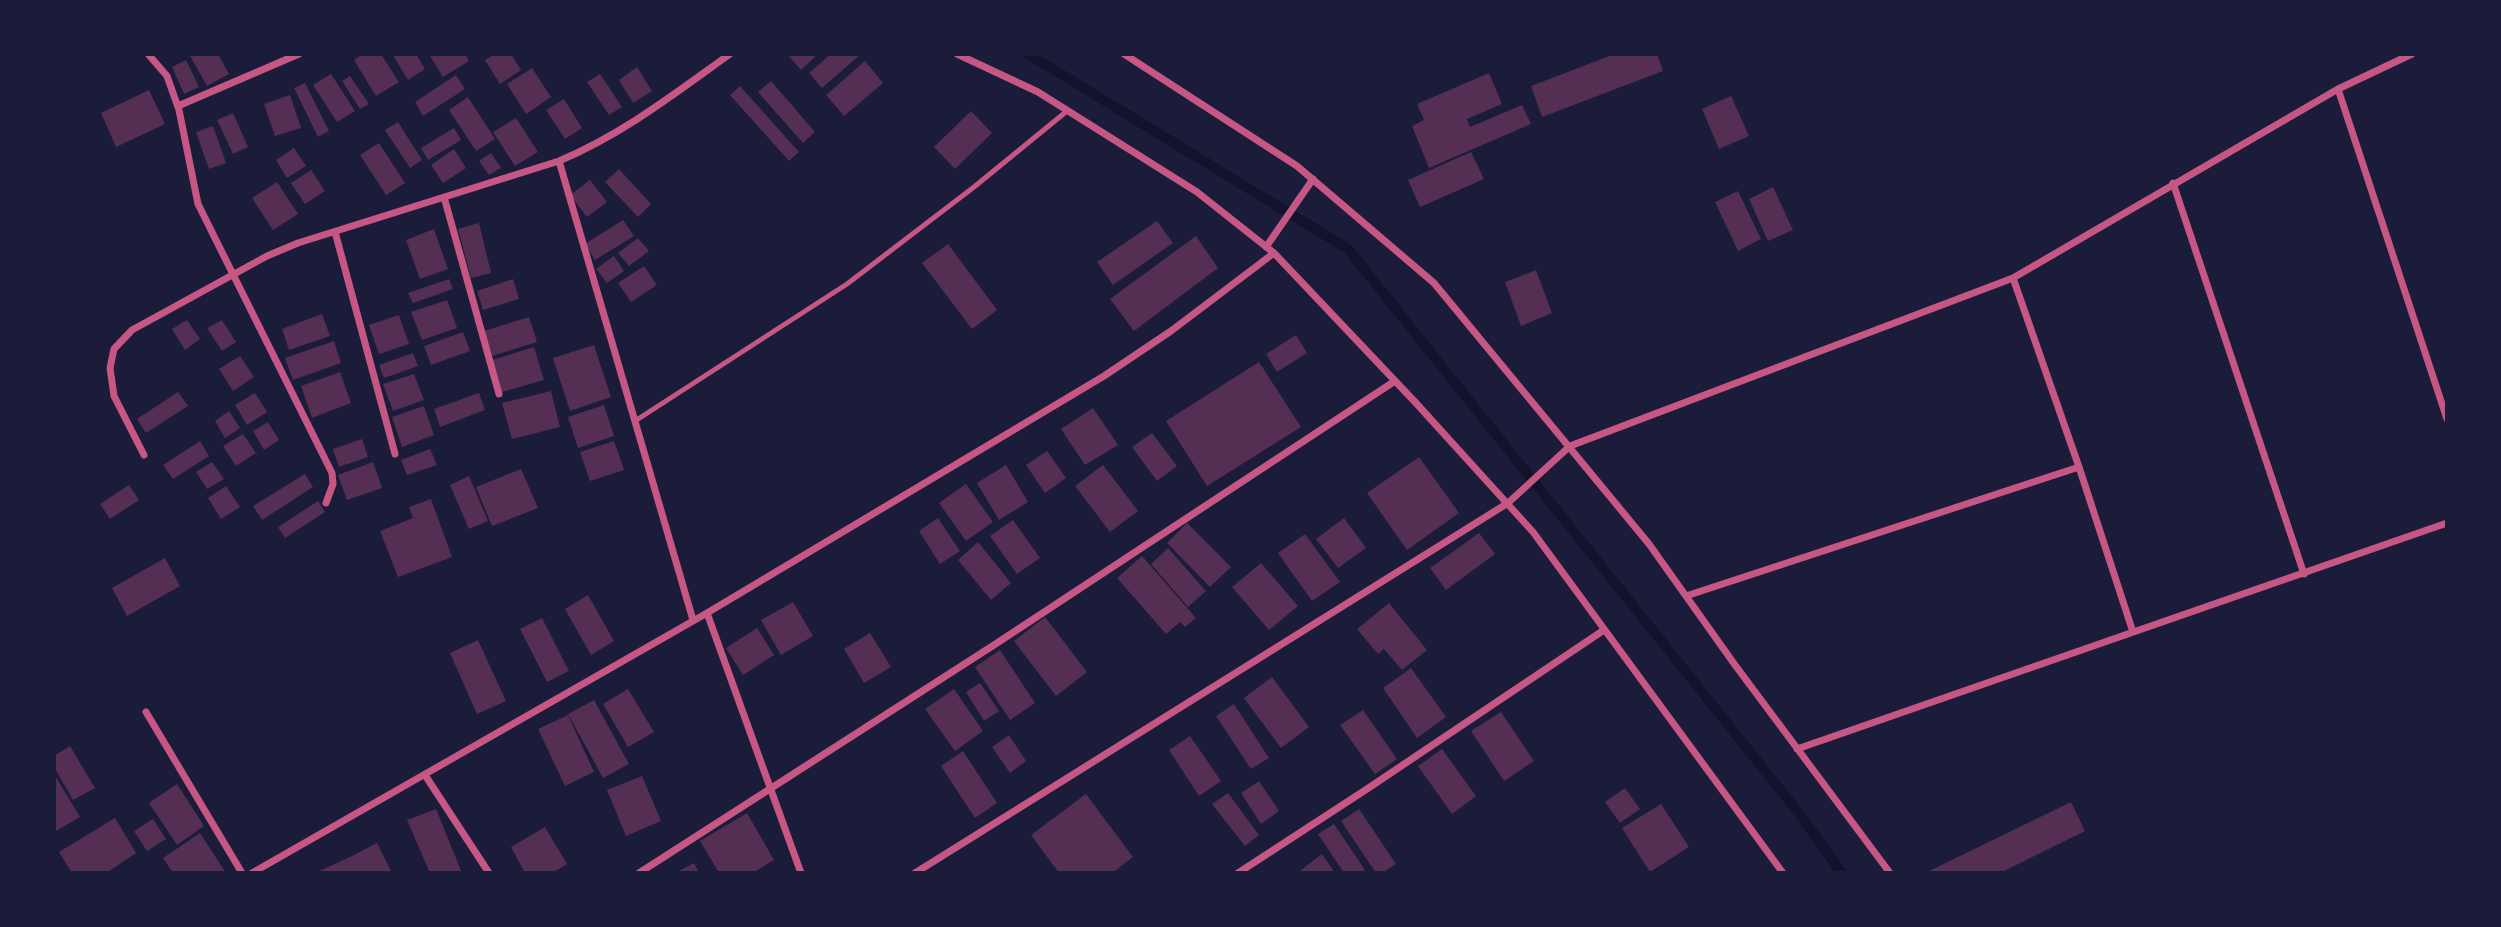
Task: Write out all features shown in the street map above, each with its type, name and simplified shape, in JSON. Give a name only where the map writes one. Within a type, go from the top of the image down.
[{"type":"street","points":[[148,54],[167,76],[178,106],[198,204],[332,473],[333,484],[326,503]]},
{"type":"street","points":[[178,106],[299,54]]},
{"type":"street","points":[[144,455],[114,396],[110,368],[114,349],[132,330],[267,256],[559,161],[597,145],[730,54]]},
{"type":"street","points":[[957,54],[1038,92],[1197,192],[1274,253],[1533,532],[1783,873]]},
{"type":"street","points":[[1124,54],[1297,166],[1434,282],[1649,544],[1890,873]]},
{"type":"street","points":[[915,873],[1508,503],[1570,446],[2013,278],[2338,89],[2412,54]]},
{"type":"street","points":[[2338,89],[2447,419]]},
{"type":"street","points":[[559,161],[693,620]]},
{"type":"street","points":[[1266,247],[1313,179]]},
{"type":"street","points":[[2173,183],[2304,574]]},
{"type":"street","points":[[444,197],[499,394]]},
{"type":"street","points":[[335,232],[395,454]]},
{"type":"street","points":[[252,873],[707,612],[1104,376],[1171,331],[1274,253]]},
{"type":"street","points":[[2013,278],[2133,632]]},
{"type":"street","points":[[639,873],[995,645],[1395,381]]},
{"type":"street","points":[[1686,596],[2079,467]]},
{"type":"street","points":[[1797,749],[2447,523]]},
{"type":"street","points":[[707,612],[801,873]]},
{"type":"street","points":[[1238,873],[1604,630]]},
{"type":"street","points":[[146,712],[242,873]]},
{"type":"street","points":[[425,775],[489,873]]},
{"type":"lane","points":[[635,421],[847,284],[1068,111]]},
{"type":"building","points":[[189,54],[218,54],[229,74],[207,86]]},
{"type":"building","points":[[363,54],[381,54],[399,82],[376,96],[354,60]]},
{"type":"building","points":[[416,54],[425,69],[408,80],[393,55]]},
{"type":"building","points":[[429,54],[465,54],[469,61],[443,77]]},
{"type":"building","points":[[495,54],[511,54],[521,70],[500,84],[485,60]]},
{"type":"building","points":[[787,54],[818,54],[801,70]]},
{"type":"building","points":[[831,54],[861,54],[822,88],[809,73]]},
{"type":"building","points":[[1615,54],[1657,54],[1663,71],[1542,117],[1531,86]]},
{"type":"building","points":[[186,60],[199,87],[184,94],[172,67]]},
{"type":"building","points":[[865,61],[883,83],[844,116],[826,95]]},
{"type":"building","points":[[637,67],[652,91],[633,103],[619,80]]},
{"type":"building","points":[[532,68],[551,97],[526,114],[507,84]]},
{"type":"building","points":[[1489,73],[1502,104],[1467,119],[1470,127],[1522,105],[1531,124],[1429,168],[1412,126],[1424,120],[1417,104]]},
{"type":"building","points":[[331,74],[355,111],[337,122],[313,85]]},
{"type":"building","points":[[600,74],[622,107],[609,115],[587,82]]},
{"type":"building","points":[[456,75],[465,89],[423,116],[415,102]]},
{"type":"building","points":[[350,76],[369,104],[360,109],[342,81]]},
{"type":"building","points":[[771,81],[815,132],[803,143],[758,92]]},
{"type":"building","points":[[305,83],[329,131],[318,137],[294,88]]},
{"type":"building","points":[[740,86],[799,152],[789,161],[730,95]]},
{"type":"building","points":[[149,90],[165,124],[116,147],[101,113]]},
{"type":"building","points":[[290,95],[301,128],[275,136],[264,104]]},
{"type":"building","points":[[1731,96],[1749,136],[1719,149],[1702,109]]},
{"type":"building","points":[[468,97],[495,139],[476,151],[449,110]]},
{"type":"building","points":[[564,99],[582,128],[565,139],[546,110]]},
{"type":"building","points":[[971,111],[992,133],[955,169],[934,147]]},
{"type":"building","points":[[233,113],[248,147],[233,154],[217,120]]},
{"type":"building","points":[[516,118],[538,152],[515,166],[493,132]]},
{"type":"building","points":[[398,122],[422,160],[410,168],[385,130]]},
{"type":"building","points":[[213,126],[226,163],[209,169],[196,132]]},
{"type":"building","points":[[454,128],[461,140],[428,160],[421,148]]},
{"type":"building","points":[[379,143],[405,183],[386,195],[360,155]]},
{"type":"building","points":[[294,148],[306,166],[287,178],[276,160]]},
{"type":"building","points":[[454,149],[466,168],[443,183],[431,165]]},
{"type":"building","points":[[1471,152],[1484,179],[1420,207],[1408,180]]},
{"type":"building","points":[[491,153],[501,168],[489,175],[479,161]]},
{"type":"building","points":[[619,169],[651,204],[638,217],[605,182]]},
{"type":"building","points":[[311,170],[325,191],[305,204],[291,183]]},
{"type":"building","points":[[590,180],[607,202],[587,217],[570,195]]},
{"type":"building","points":[[277,182],[298,214],[273,230],[252,198]]},
{"type":"building","points":[[1773,187],[1793,230],[1768,241],[1749,199]]},
{"type":"building","points":[[1738,191],[1761,239],[1738,251],[1715,202]]},
{"type":"building","points":[[623,220],[634,236],[595,260],[585,244]]},
{"type":"building","points":[[1157,221],[1173,243],[1113,285],[1097,262]]},
{"type":"building","points":[[479,223],[491,273],[471,278],[458,229]]},
{"type":"building","points":[[434,229],[448,269],[420,279],[406,240]]},
{"type":"building","points":[[1196,236],[1218,268],[1134,331],[1110,299]]},
{"type":"building","points":[[638,238],[649,251],[629,266],[618,253]]},
{"type":"building","points":[[948,244],[997,310],[972,329],[922,263]]},
{"type":"building","points":[[614,256],[624,271],[607,283],[596,269]]},
{"type":"building","points":[[644,266],[657,285],[631,302],[618,283]]},
{"type":"building","points":[[1536,270],[1552,313],[1521,326],[1505,282]]},
{"type":"building","points":[[449,279],[453,289],[413,303],[408,293]]},
{"type":"building","points":[[513,279],[519,299],[483,310],[477,291]]},
{"type":"building","points":[[447,300],[457,328],[422,340],[411,312]]},
{"type":"building","points":[[322,314],[330,336],[289,350],[282,329]]},
{"type":"building","points":[[399,315],[409,344],[379,354],[369,325]]},
{"type":"building","points":[[529,317],[537,342],[492,356],[484,331]]},
{"type":"building","points":[[187,320],[200,339],[185,350],[172,329]]},
{"type":"building","points":[[222,320],[236,342],[222,351],[207,328]]},
{"type":"building","points":[[463,332],[470,351],[431,365],[424,346]]},
{"type":"building","points":[[1296,335],[1307,353],[1277,372],[1266,354]]},
{"type":"building","points":[[334,341],[341,363],[293,380],[285,358]]},
{"type":"building","points":[[594,345],[611,397],[570,411],[553,358]]},
{"type":"building","points":[[534,347],[544,380],[502,392],[492,360]]},
{"type":"building","points":[[413,353],[418,366],[384,378],[379,365]]},
{"type":"building","points":[[240,356],[254,377],[233,391],[219,369]]},
{"type":"building","points":[[1259,362],[1301,427],[1207,486],[1166,421]]},
{"type":"building","points":[[340,372],[351,403],[312,418],[301,386]]},
{"type":"building","points":[[414,374],[424,400],[393,411],[383,384]]},
{"type":"building","points":[[551,391],[560,427],[512,439],[502,403]]},
{"type":"building","points":[[178,392],[188,406],[146,433],[137,419]]},
{"type":"building","points":[[255,393],[267,412],[247,425],[235,405]]},
{"type":"building","points":[[479,393],[485,410],[440,427],[434,409]]},
{"type":"building","points":[[604,405],[614,436],[578,448],[568,417]]},
{"type":"building","points":[[424,406],[434,435],[402,447],[392,417]]},
{"type":"building","points":[[1093,408],[1118,445],[1085,465],[1061,429]]},
{"type":"building","points":[[229,411],[240,428],[225,438],[215,421]]},
{"type":"building","points":[[268,422],[279,440],[264,450],[253,431]]},
{"type":"building","points":[[1152,433],[1177,466],[1157,481],[1132,447]]},
{"type":"building","points":[[243,434],[256,453],[236,466],[223,446]]},
{"type":"building","points":[[362,439],[368,457],[339,467],[333,449]]},
{"type":"building","points":[[200,441],[209,456],[173,479],[163,465]]},
{"type":"building","points":[[614,441],[624,470],[590,481],[580,452]]},
{"type":"building","points":[[430,449],[437,465],[407,475],[401,460]]},
{"type":"building","points":[[1047,451],[1066,478],[1045,493],[1026,465]]},
{"type":"building","points":[[1419,457],[1459,513],[1407,550],[1367,493]]},
{"type":"building","points":[[212,462],[224,479],[207,489],[196,472]]},
{"type":"building","points":[[373,462],[382,488],[347,500],[338,475]]},
{"type":"building","points":[[1006,465],[1028,502],[999,520],[977,483]]},
{"type":"building","points":[[1103,465],[1138,511],[1110,532],[1075,486]]},
{"type":"building","points":[[521,469],[538,508],[492,526],[476,487]]},
{"type":"building","points":[[305,474],[313,487],[262,520],[253,506]]},
{"type":"building","points":[[469,476],[488,521],[469,529],[450,485]]},
{"type":"building","points":[[966,484],[993,522],[966,541],[939,503]]},
{"type":"building","points":[[129,485],[139,500],[110,519],[100,504]]},
{"type":"building","points":[[226,486],[240,507],[221,519],[208,498]]},
{"type":"building","points":[[431,499],[452,557],[398,577],[380,531],[413,518],[409,507]]},
{"type":"building","points":[[318,501],[325,512],[285,538],[278,527]]},
{"type":"building","points":[[938,518],[960,551],[940,564],[919,531]]},
{"type":"building","points":[[1344,518],[1366,548],[1338,568],[1316,539]]},
{"type":"building","points":[[1013,520],[1040,558],[1017,574],[990,536]]},
{"type":"building","points":[[1187,523],[1231,567],[1210,587],[1167,543]]},
{"type":"building","points":[[1479,533],[1495,554],[1446,590],[1430,568]]},
{"type":"building","points":[[1305,534],[1340,582],[1312,601],[1278,553]]},
{"type":"building","points":[[978,542],[1011,583],[991,600],[958,560]]},
{"type":"building","points":[[1168,548],[1206,591],[1188,607],[1151,564]]},
{"type":"building","points":[[1142,556],[1196,618],[1185,627],[1180,622],[1166,634],[1117,578]]},
{"type":"building","points":[[165,558],[180,586],[127,616],[112,588]]},
{"type":"building","points":[[1261,563],[1298,606],[1269,630],[1232,587]]},
{"type":"building","points":[[588,595],[614,641],[591,655],[565,609]]},
{"type":"building","points":[[793,602],[813,636],[781,655],[761,620]]},
{"type":"building","points":[[1389,603],[1427,650],[1402,670],[1384,649],[1378,654],[1357,629]]},
{"type":"building","points":[[1045,617],[1087,672],[1056,696],[1014,641]]},
{"type":"building","points":[[542,618],[569,671],[547,682],[520,629]]},
{"type":"building","points":[[757,628],[774,655],[743,675],[726,648]]},
{"type":"building","points":[[870,633],[891,667],[864,683],[844,649]]},
{"type":"building","points":[[478,640],[506,701],[477,714],[450,653]]},
{"type":"building","points":[[1000,650],[1035,703],[1010,720],[975,667]]},
{"type":"building","points":[[1411,668],[1446,717],[1417,738],[1383,688]]},
{"type":"building","points":[[1272,677],[1309,727],[1281,748],[1244,698]]},
{"type":"building","points":[[980,683],[999,711],[984,721],[966,692]]},
{"type":"building","points":[[628,689],[654,732],[628,747],[603,704]]},
{"type":"building","points":[[954,689],[983,731],[955,751],[925,709]]},
{"type":"building","points":[[594,700],[629,764],[603,778],[568,714]]},
{"type":"building","points":[[1234,704],[1269,758],[1251,769],[1216,716]]},
{"type":"building","points":[[1363,710],[1397,759],[1375,774],[1340,725]]},
{"type":"building","points":[[1501,712],[1534,761],[1504,781],[1471,731]]},
{"type":"building","points":[[568,715],[594,772],[565,786],[538,729]]},
{"type":"building","points":[[1009,735],[1026,761],[1010,773],[992,747]]},
{"type":"building","points":[[1190,736],[1221,781],[1199,796],[1169,750]]},
{"type":"building","points":[[70,746],[95,788],[73,800],[54,767],[54,756]]},
{"type":"building","points":[[1442,749],[1476,796],[1452,814],[1418,766]]},
{"type":"building","points":[[963,751],[997,803],[975,818],[941,766]]},
{"type":"building","points":[[54,774],[80,817],[54,832]]},
{"type":"building","points":[[642,776],[661,821],[626,836],[607,790]]},
{"type":"building","points":[[1259,781],[1279,811],[1261,824],[1241,793]]},
{"type":"building","points":[[177,784],[204,826],[177,845],[149,803]]},
{"type":"building","points":[[1625,788],[1640,809],[1620,823],[1605,802]]},
{"type":"building","points":[[1228,793],[1259,835],[1245,846],[1212,804]]},
{"type":"building","points":[[1086,794],[1133,857],[1112,873],[1059,873],[1031,835]]},
{"type":"building","points":[[2071,802],[2085,831],[2000,873],[1925,873]]},
{"type":"building","points":[[1661,804],[1689,847],[1650,872],[1622,828]]},
{"type":"building","points":[[436,809],[462,873],[430,873],[407,820]]},
{"type":"building","points":[[1359,809],[1396,864],[1382,873],[1376,873],[1341,821]]},
{"type":"building","points":[[747,813],[774,860],[753,873],[719,873],[700,841]]},
{"type":"building","points":[[115,818],[136,853],[106,873],[72,873],[59,852]]},
{"type":"building","points":[[153,819],[166,839],[147,851],[134,831]]},
{"type":"building","points":[[1334,824],[1365,870],[1360,873],[1344,873],[1318,834]]},
{"type":"building","points":[[545,827],[567,864],[552,873],[525,873],[511,847]]},
{"type":"building","points":[[200,833],[226,873],[173,873],[163,858]]},
{"type":"building","points":[[377,843],[392,873],[315,873],[350,857]]},
{"type":"building","points":[[1322,854],[1335,873],[1297,873]]},
{"type":"building","points":[[694,863],[699,873],[675,873]]},
{"type":"waterway","points":[[1028,54],[1348,249],[1798,812],[1842,873]]}]
